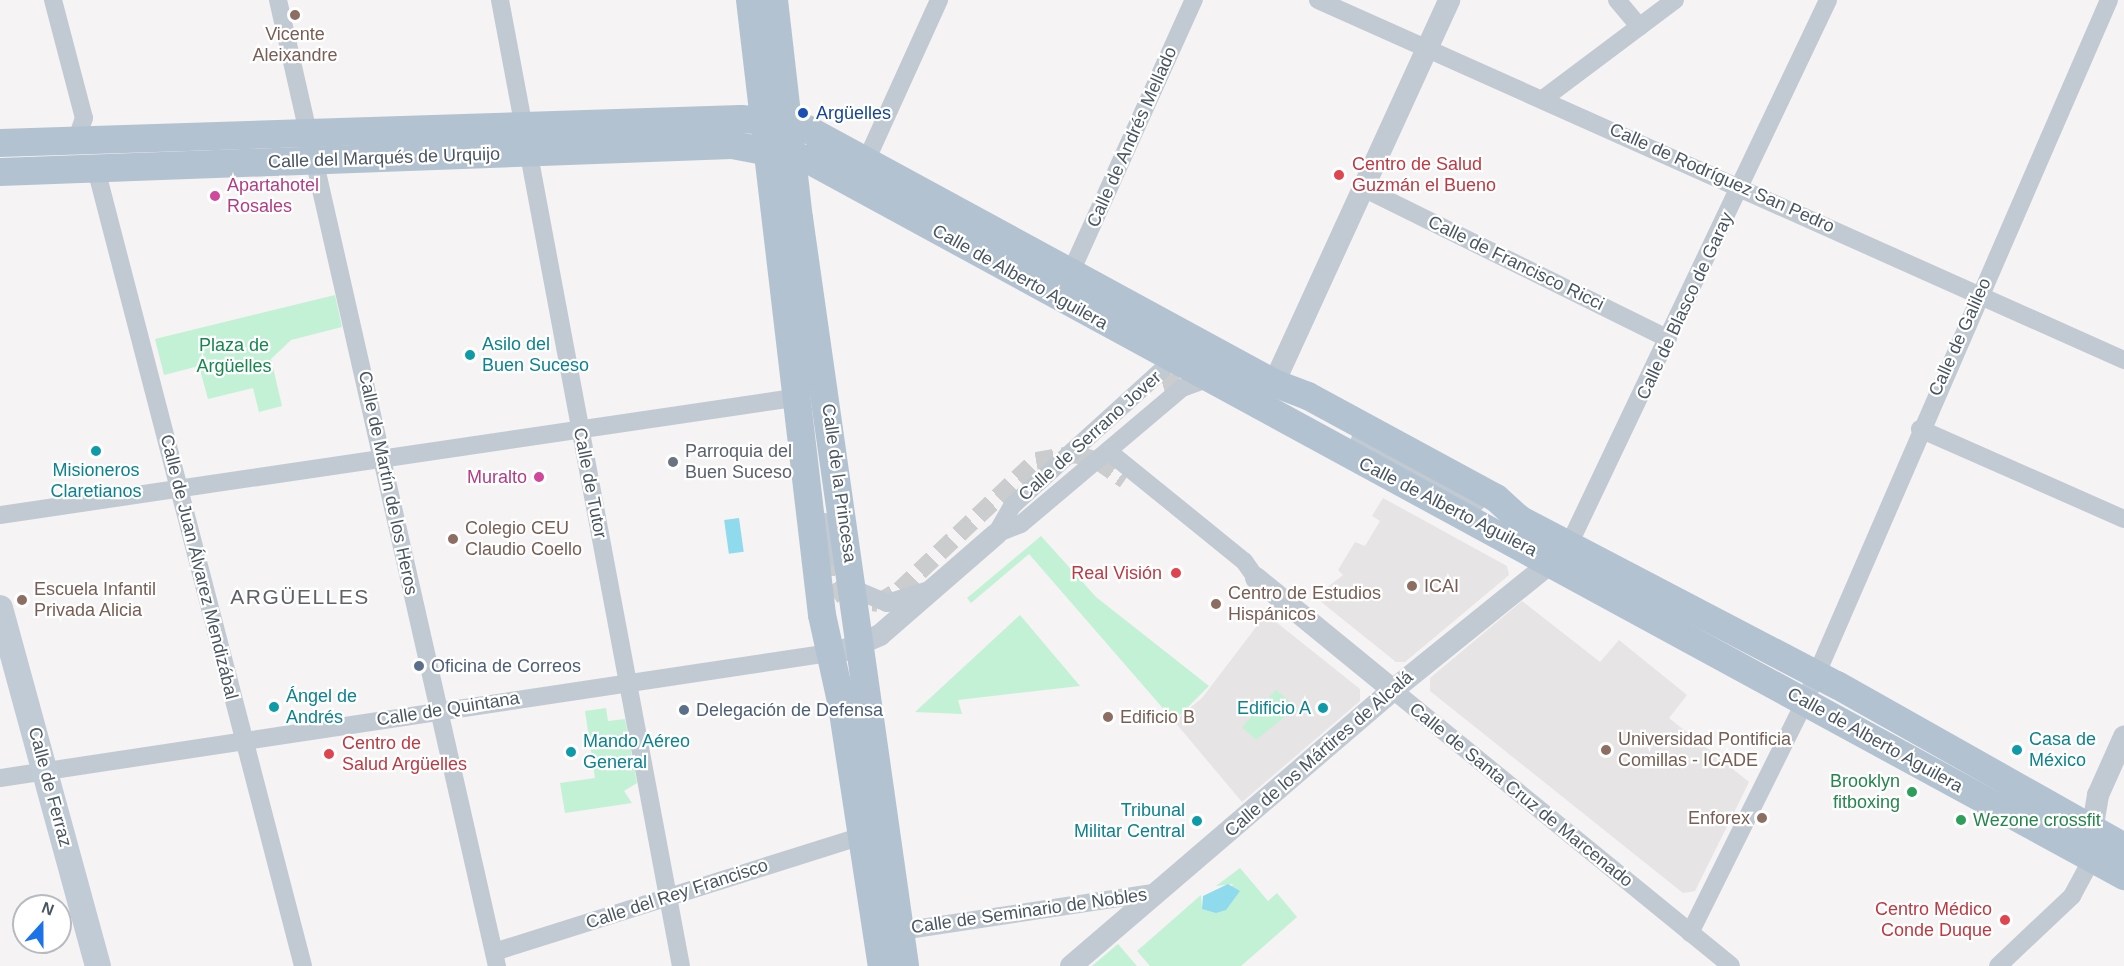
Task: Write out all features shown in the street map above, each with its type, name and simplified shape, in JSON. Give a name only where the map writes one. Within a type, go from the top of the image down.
[{"type":"main road","name":"Calle de la Princesa","points":[[750,0],[777,121]]},
{"type":"main road","name":"Calle de la Princesa","points":[[774,0],[777,121],[794,398],[829,653],[882,966]]},
{"type":"main road","name":"Calle del Marqués de Urquijo","points":[[0,143],[76,141],[312,147],[526,140],[777,121]]},
{"type":"main road","name":"Calle de Alberto Aguilera","points":[[777,121],[866,161],[1070,274],[1274,383],[1298,390],[1496,498],[1563,554],[1805,701],[2124,876]]},
{"type":"main road","name":"Calle del Marqués de Urquijo","points":[[526,140],[780,151]]},
{"type":"main road","name":"Calle del Marqués de Urquijo","points":[[0,172],[96,169],[312,147]]},
{"type":"main road","name":"Calle de la Princesa","points":[[780,151],[854,589],[905,966]]},
{"type":"main road","name":"Calle de Alberto Aguilera","points":[[780,151],[830,170],[1168,374],[1205,379],[1288,412],[1563,554],[1816,675],[2124,846]]},
{"type":"main road","name":"Calle de Ferraz","points":[[0,608],[98,966]]},
{"type":"street","points":[[53,0],[84,118],[76,141]]},
{"type":"street","name":"Calle de Martín de los Heros","points":[[278,0],[384,458],[436,711],[495,959]]},
{"type":"street","name":"Calle de Tutor","points":[[500,0],[681,966]]},
{"type":"street","points":[[866,161],[939,0]]},
{"type":"street","name":"Calle de Andrés Mellado","points":[[1070,274],[1194,0]]},
{"type":"street","name":"Calle de Rodríguez San Pedro","points":[[1318,0],[1980,293],[2124,360]]},
{"type":"street","points":[[1288,412],[1274,383],[1449,0]]},
{"type":"street","points":[[1617,0],[1640,27]]},
{"type":"street","points":[[1543,99],[1675,0]]},
{"type":"street","name":"Calle de Blasco de Garay","points":[[1563,554],[1741,187],[1828,0]]},
{"type":"street","name":"Calle de Galileo","points":[[1690,933],[1805,701],[1920,429],[2109,0]]},
{"type":"street","name":"Calle de Juan Álvarez Mendizábal","points":[[96,169],[303,966]]},
{"type":"street","name":"Calle de Francisco Ricci","points":[[1363,188],[1668,339]]},
{"type":"street","name":"Calle de la Princesa","points":[[792,341],[804,370],[830,558]]},
{"type":"street","name":"Calle de Serrano Jover","points":[[996,534],[1021,524],[1182,388],[1234,371]]},
{"type":"street","name":"Calle de Serrano Jover","points":[[996,534],[1012,506],[1168,374],[1234,371],[1274,383]]},
{"type":"street","name":"Calle de Serrano Jover","points":[[861,647],[996,534],[1168,374]]},
{"type":"street","points":[[0,516],[794,398]]},
{"type":"street","name":"Calle de Alberto Aguilera","points":[[1288,412],[1443,486],[1519,519]]},
{"type":"street","points":[[1920,429],[2124,519]]},
{"type":"street","name":"Calle de Santa Cruz de Marcenado","points":[[1108,451],[1244,561],[1256,578],[1731,966]]},
{"type":"street","name":"Calle de Santa Cruz de Marcenado","points":[[1125,480],[1238,571],[1256,578]]},
{"type":"street","name":"Calle de los Mártires de Alcalá","points":[[1071,966],[1393,690],[1563,554]]},
{"type":"street","name":"Calle de Serrano Jover","points":[[854,589],[887,603],[933,588]]},
{"type":"street","name":"Calle de Quintana","points":[[0,778],[861,647]]},
{"type":"street","points":[[1998,966],[2072,896],[2092,859],[2089,828],[2107,773],[2124,737]]},
{"type":"street","name":"Calle del Rey Francisco","points":[[495,959],[668,896],[861,836]]},
{"type":"street","name":"Calle de Seminario de Nobles","points":[[901,931],[1158,892]]},
{"type":"shaded area","name":"ICAI","points":[[1383,498],[1507,566],[1509,575],[1405,662],[1396,662],[1315,597],[1343,575],[1338,570],[1355,542],[1365,546],[1380,521],[1372,516]]},
{"type":"shaded area","name":"Universidad Pontificia Comillas - ICADE","points":[[1522,601],[1600,662],[1619,640],[1687,695],[1669,718],[1749,782],[1695,891],[1683,893],[1430,691],[1430,678]]},
{"type":"shaded area","name":"Edificio A","points":[[1266,614],[1360,689],[1360,701],[1242,802],[1174,721],[1202,698]]},
{"type":"green space","name":"Plaza de Argüelles","points":[[335,295],[342,327],[291,340],[271,359],[282,406],[259,412],[253,388],[208,399],[199,366],[164,375],[155,339]]},
{"type":"green space","points":[[1041,536],[1096,597],[1209,686],[1174,721],[1029,554],[971,603],[967,598]]},
{"type":"green space","points":[[1020,615],[1080,686],[958,700],[962,714],[915,712]]},
{"type":"green space","points":[[1276,690],[1297,707],[1256,740],[1242,727]]},
{"type":"green space","points":[[606,708],[608,721],[625,719],[637,783],[624,791],[632,803],[565,813],[560,783],[595,778],[585,711]]},
{"type":"green space","points":[[1240,868],[1268,901],[1277,893],[1297,917],[1241,966],[1150,966],[1137,951],[1201,895],[1202,908],[1234,884],[1216,886]]},
{"type":"green space","points":[[1118,944],[1137,966],[1092,966]]},
{"type":"water","points":[[739,518],[744,552],[729,554],[724,520]]},
{"type":"water","points":[[1228,884],[1240,891],[1226,910],[1216,913],[1202,909],[1203,896]]},
{"type":"tunnel","points":[[1163,386],[1202,374]]},
{"type":"tunnel","points":[[830,558],[834,583],[846,599],[878,603],[900,590],[1036,461],[1075,454],[1098,461],[1125,480]]},
{"type":"place","name":"Vicente Aleixandre","points":[[295,15]]},
{"type":"place","name":"Argüelles","points":[[803,113]]},
{"type":"place","name":"Centro de Salud Guzmán el Bueno","points":[[1339,175]]},
{"type":"place","name":"Apartahotel Rosales","points":[[215,196]]},
{"type":"place","name":"Asilo del Buen Suceso","points":[[470,355]]},
{"type":"place","name":"Misioneros Claretianos","points":[[96,451]]},
{"type":"place","name":"Parroquia del Buen Suceso","points":[[673,462]]},
{"type":"place","name":"Muralto","points":[[539,477]]},
{"type":"place","name":"Colegio CEU Claudio Coello","points":[[453,539]]},
{"type":"place","name":"Real Visión","points":[[1176,573]]},
{"type":"place","name":"ICAI","points":[[1412,586]]},
{"type":"place","name":"Escuela Infantil Privada Alicia","points":[[22,600]]},
{"type":"place","name":"Centro de Estudios Hispánicos","points":[[1216,604]]},
{"type":"place","name":"Oficina de Correos","points":[[419,666]]},
{"type":"place","name":"Ángel de Andrés","points":[[274,707]]},
{"type":"place","name":"Edificio A","points":[[1323,708]]},
{"type":"place","name":"Delegación de Defensa","points":[[684,710]]},
{"type":"place","name":"Edificio B","points":[[1108,717]]},
{"type":"place","name":"Universidad Pontificia Comillas - ICADE","points":[[1606,750]]},
{"type":"place","name":"Casa de México","points":[[2017,750]]},
{"type":"place","name":"Mando Aéreo General","points":[[571,752]]},
{"type":"place","name":"Centro de Salud Argüelles","points":[[329,754]]},
{"type":"place","name":"Brooklyn fitboxing","points":[[1912,792]]},
{"type":"place","name":"Enforex","points":[[1762,818]]},
{"type":"place","name":"Wezone crossfit","points":[[1961,820]]},
{"type":"place","name":"Tribunal Militar Central","points":[[1197,821]]},
{"type":"place","name":"Centro Médico Conde Duque","points":[[2005,920]]},
{"type":"district","name":"ARGÜELLES","points":[[300,597]]}]
